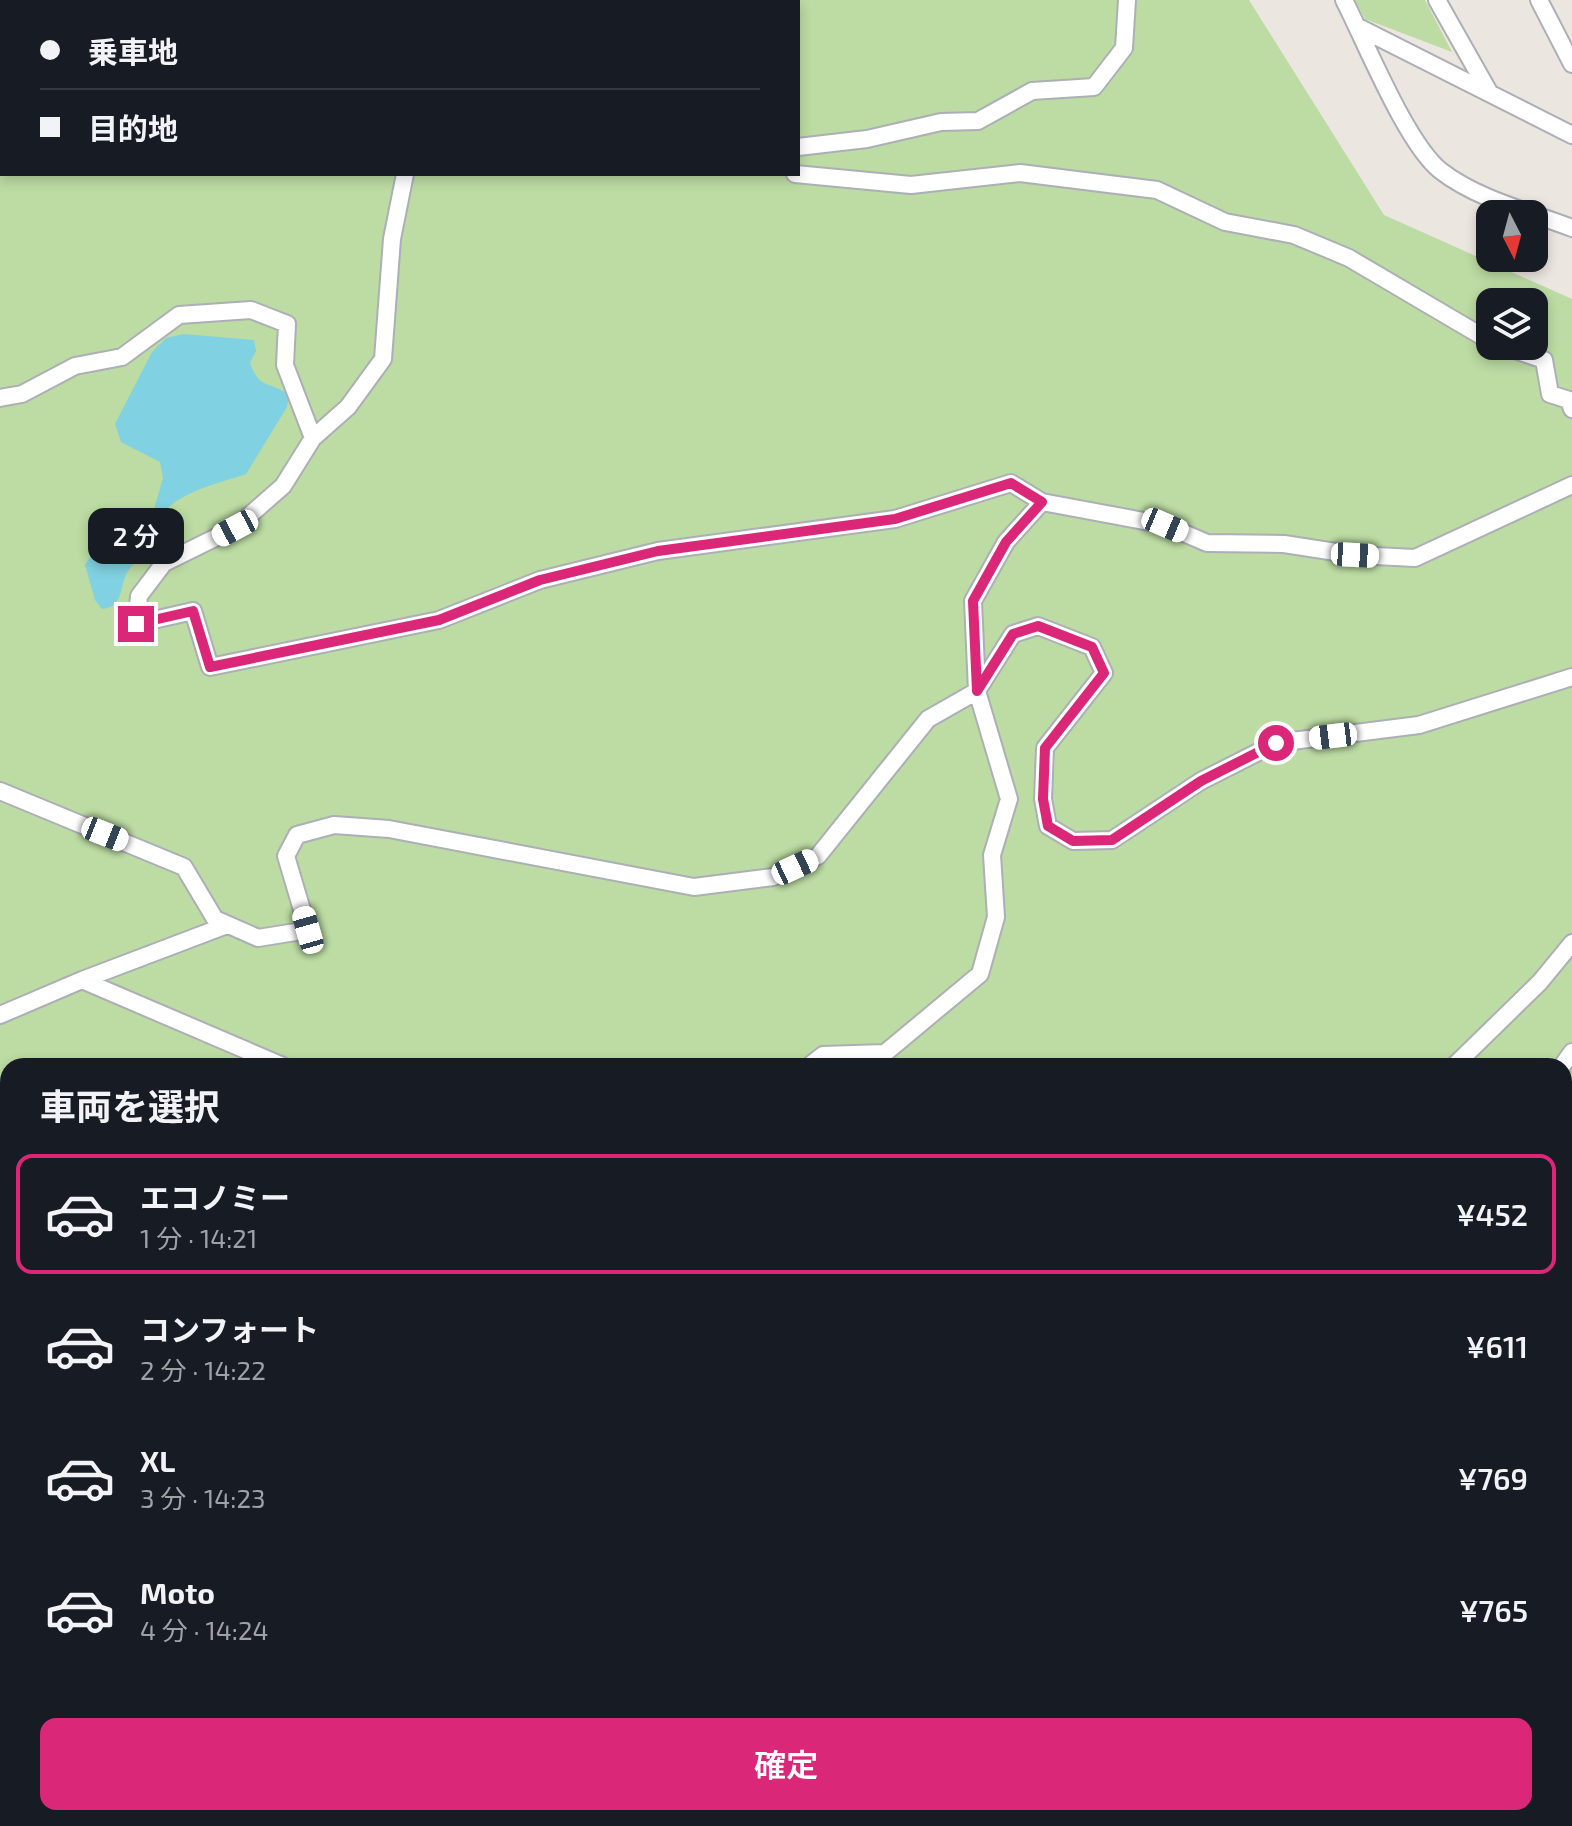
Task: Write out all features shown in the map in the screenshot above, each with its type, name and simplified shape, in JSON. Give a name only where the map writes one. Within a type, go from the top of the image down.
[{"type":"street","points":[[800,147],[867,139],[941,122],[978,121],[1032,91],[1094,87],[1124,48],[1127,0]]},
{"type":"street","points":[[1344,0],[1420,150],[1442,172],[1486,196],[1572,228]]},
{"type":"street","points":[[1437,0],[1490,94]]},
{"type":"street","points":[[1539,0],[1572,64]]},
{"type":"street","points":[[1358,27],[1572,135]]},
{"type":"street","points":[[800,174],[911,185],[1020,173],[1157,190],[1225,222],[1294,235],[1349,258],[1476,333]]},
{"type":"street","points":[[405,176],[392,239],[383,359],[348,407],[313,438],[283,486],[235,528],[164,563],[139,596],[136,624],[193,611],[210,667],[439,620],[540,580],[658,551],[895,519],[1011,483],[1042,502],[1165,525],[1207,543],[1284,544],[1355,555],[1415,558],[1572,485]]},
{"type":"street","points":[[0,398],[22,394],[75,366],[122,357],[179,315],[251,310],[287,324],[285,365],[313,438]]},
{"type":"street","points":[[1544,360],[1550,394],[1569,400],[1572,409]]},
{"type":"street","points":[[819,1058],[823,1055],[885,1053],[980,974],[996,917],[992,855],[1009,799],[977,691],[973,601],[1006,542],[1042,502]]},
{"type":"street","points":[[0,791],[184,867],[215,919],[258,938],[308,930],[286,856],[297,835],[334,825],[389,829],[694,887],[773,877],[818,856],[928,719],[977,691],[1013,634],[1038,626],[1092,647],[1104,673],[1045,748],[1043,799],[1048,826],[1073,841],[1112,840],[1201,781],[1276,743],[1419,725],[1572,677]]},
{"type":"street","points":[[0,1015],[227,925]]},
{"type":"street","points":[[1462,1058],[1540,982],[1572,943]]},
{"type":"street","points":[[82,980],[264,1058]]},
{"type":"green space","points":[[800,0],[1249,0],[1384,215],[1476,256],[1476,272],[1512,272],[1547,288],[1476,288],[1476,360],[1548,360],[1548,288],[1572,299],[1572,1058],[0,1058],[0,176],[800,176]]},
{"type":"green space","points":[[1355,0],[1425,0],[1452,52],[1365,19]]},
{"type":"water","points":[[184,334],[254,340],[256,351],[250,363],[254,372],[261,381],[289,395],[287,407],[246,474],[191,493],[167,509],[152,533],[159,552],[133,564],[115,604],[102,609],[95,600],[85,565],[92,554],[122,558],[128,555],[129,545],[121,533],[125,522],[152,516],[163,478],[160,462],[121,442],[115,424],[152,352],[166,338]]},
{"type":"route","points":[[136,624],[193,611],[210,667],[439,620],[540,580],[658,551],[895,519],[1011,483],[1042,502],[1006,542],[973,601],[977,691],[1013,634],[1038,626],[1092,647],[1104,673],[1045,748],[1043,799],[1048,826],[1073,841],[1112,840],[1201,781],[1276,743]]}]
